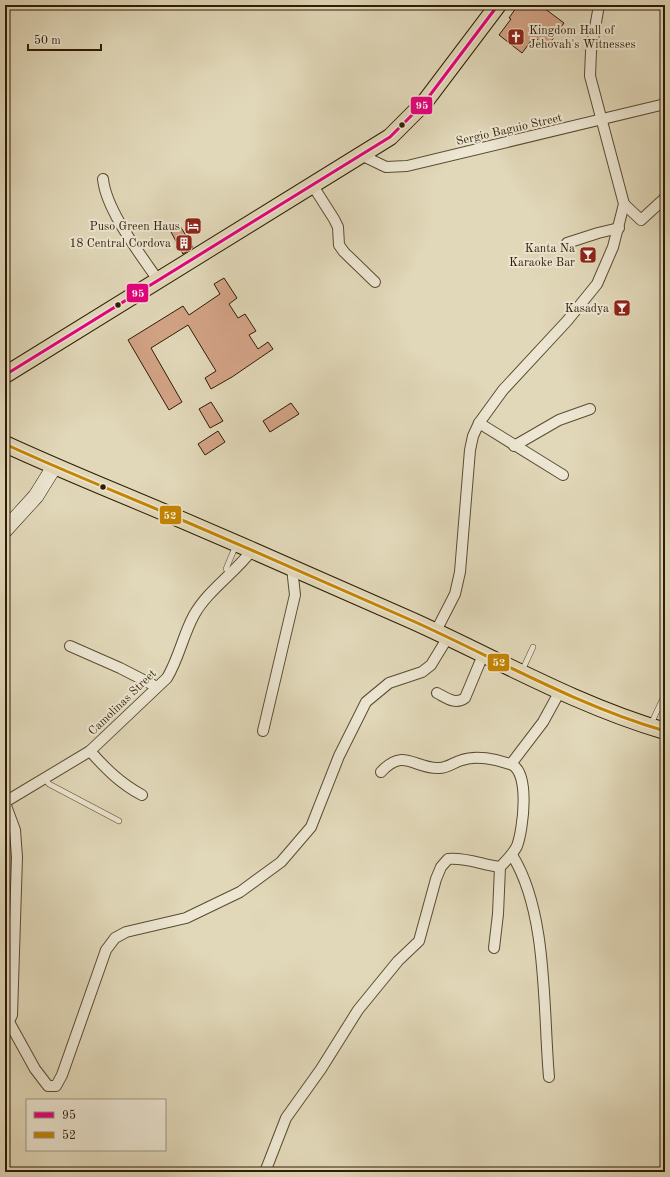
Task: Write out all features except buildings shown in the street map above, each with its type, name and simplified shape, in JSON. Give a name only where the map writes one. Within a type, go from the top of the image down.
[{"type":"main road","points":[[5,375],[390,137],[424,103],[498,5]]},
{"type":"main road","points":[[5,444],[54,467],[236,543],[442,634],[521,674],[614,715],[658,729]]},
{"type":"street","points":[[5,802],[15,830],[17,857],[12,1015],[7,1025],[35,1069],[48,1086],[56,1086],[62,1075],[106,950],[110,943],[115,938],[126,932],[186,918],[240,892],[281,862],[311,827],[339,756],[366,702],[389,683],[422,672],[431,664],[455,594],[460,572],[472,436],[479,423],[503,390],[567,321],[597,284],[613,247],[619,228],[624,204],[590,76],[591,51],[599,5]]},
{"type":"street","name":"Sergio Baguio Street","points":[[361,155],[386,167],[407,166],[665,104]]},
{"type":"street","points":[[104,179],[105,194],[116,215],[158,280]]},
{"type":"street","points":[[313,186],[338,227],[339,246],[375,282]]},
{"type":"street","points":[[624,204],[641,220],[665,198]]},
{"type":"street","points":[[566,243],[619,228]]},
{"type":"street","points":[[514,446],[559,420],[590,408]]},
{"type":"street","points":[[479,423],[562,475]]},
{"type":"street","points":[[5,530],[36,496],[54,467]]},
{"type":"street","name":"Camolinas Street","points":[[5,802],[90,751],[167,678],[174,666],[194,615],[204,601],[232,574],[252,550]]},
{"type":"street","points":[[263,731],[295,595],[292,568]]},
{"type":"street","points":[[70,646],[120,668],[157,687]]},
{"type":"street","points":[[437,693],[455,702],[460,702],[465,698],[483,654]]},
{"type":"street","points":[[511,764],[543,722],[560,691]]},
{"type":"street","points":[[90,751],[106,770],[124,786],[142,796]]},
{"type":"street","points":[[381,772],[391,762],[397,760],[405,760],[437,768],[446,768],[461,760],[475,758],[516,766],[521,777],[524,791],[523,828],[512,855],[500,867],[498,914],[494,948]]},
{"type":"street","points":[[512,855],[517,864],[532,905],[540,950],[549,1077]]},
{"type":"street","points":[[265,1172],[286,1118],[321,1069],[358,1010],[398,961],[419,941],[436,879],[448,859],[459,858],[500,867]]},
{"type":"lane","points":[[232,574],[226,569],[236,543]]},
{"type":"lane","points":[[521,674],[533,647]]},
{"type":"lane","points":[[658,729],[665,694]]},
{"type":"lane","points":[[44,778],[49,784],[119,821]]},
{"type":"transit line","name":"95","points":[[5,375],[390,137],[424,103],[498,5]]},
{"type":"transit line","name":"52","points":[[5,444],[413,621],[568,695],[665,731]]},
{"type":"place","name":"Kingdom Hall of Jehovah's Witnesses","points":[[516,37]]},
{"type":"place","name":"Puso Green Haus","points":[[193,226]]},
{"type":"place","name":"18 Central Cordova","points":[[184,243]]},
{"type":"place","name":"Kanta Na Karaoke Bar","points":[[588,255]]},
{"type":"place","name":"Kasadya","points":[[622,308]]}]
